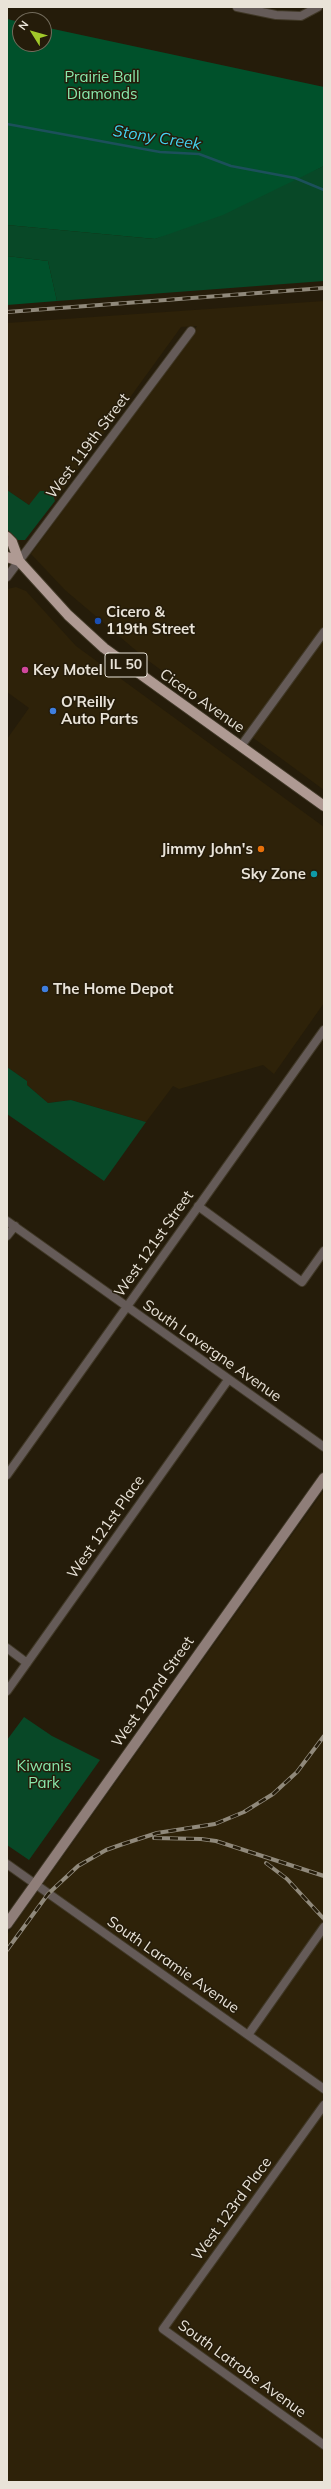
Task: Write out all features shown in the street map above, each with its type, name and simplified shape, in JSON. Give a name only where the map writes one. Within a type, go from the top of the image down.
[{"type":"main road","name":"Cicero Avenue","points":[[7,537],[12,542],[19,561],[68,615],[104,648],[324,806]]},
{"type":"main road","name":"Cicero Avenue","points":[[7,557],[19,561]]},
{"type":"street","points":[[237,7],[276,16],[301,16],[318,7]]},
{"type":"street","name":"West 119th Street","points":[[7,577],[191,331]]},
{"type":"street","points":[[241,746],[324,632]]},
{"type":"street","name":"West 121st Street","points":[[7,1475],[324,1030]]},
{"type":"street","points":[[198,1206],[302,1282],[324,1251]]},
{"type":"street","name":"South Lavergne Avenue","points":[[7,1220],[126,1308],[324,1448]]},
{"type":"street","points":[[7,1236],[14,1226]]},
{"type":"street","name":"West 121st Place","points":[[7,1691],[228,1380]]},
{"type":"street","name":"West 122nd Street","points":[[7,1924],[324,1478]]},
{"type":"street","points":[[7,1648],[27,1663]]},
{"type":"street","name":"South Laramie Avenue","points":[[7,1864],[324,2089]]},
{"type":"street","points":[[248,2035],[324,1927]]},
{"type":"street","name":"West 123rd Place","points":[[163,2329],[324,2105]]},
{"type":"street","name":"South Latrobe Avenue","points":[[163,2329],[324,2445]]},
{"type":"shaded area","points":[[324,301],[324,790],[146,659],[65,590],[31,554],[197,326],[181,327],[55,501],[52,495],[29,505],[7,490],[9,476],[7,475],[7,323]]},
{"type":"shaded area","points":[[16,587],[26,591],[76,646],[324,827],[324,1003],[274,1074],[263,1065],[179,1089],[173,1086],[146,1122],[71,1100],[48,1103],[27,1085],[27,1081],[7,1067],[7,739],[29,708],[7,692],[7,589]]},
{"type":"shaded area","points":[[324,1490],[324,2482],[7,2482],[7,1935]]},
{"type":"green space","name":"Prairie Ball Diamonds","points":[[7,19],[12,20],[12,52],[52,52],[52,29],[324,87],[324,166],[223,215],[155,239],[7,225]]},
{"type":"green space","points":[[324,166],[324,281],[57,301],[48,261],[7,256],[7,225],[155,239]]},
{"type":"green space","points":[[7,256],[48,261],[57,301],[7,305]]},
{"type":"green space","points":[[7,490],[29,505],[40,491],[46,491],[53,495],[55,501],[25,540],[18,540],[7,529]]},
{"type":"green space","points":[[7,1067],[27,1081],[27,1085],[48,1103],[71,1100],[146,1122],[104,1181],[7,1114]]},
{"type":"green space","name":"Kiwanis Park","points":[[24,1717],[52,1736],[100,1760],[29,1860],[7,1845],[7,1740]]},
{"type":"waterway","name":"Stony Creek","points":[[7,124],[160,152],[199,154],[231,166],[295,178],[324,190]]},
{"type":"railway","points":[[7,312],[324,288]]},
{"type":"railway","points":[[7,1950],[48,1894],[78,1866],[106,1850],[123,1844],[157,1833],[215,1824],[244,1812],[273,1794],[297,1772],[324,1736]]},
{"type":"railway","points":[[154,1838],[201,1839],[216,1841],[324,1876]]},
{"type":"railway","points":[[266,1863],[287,1879],[324,1919]]},
{"type":"place","name":"Cicero & 119th Street","points":[[98,621]]},
{"type":"place","name":"Key Motel","points":[[25,670]]},
{"type":"place","name":"O'Reilly Auto Parts","points":[[53,711]]},
{"type":"place","name":"Jimmy John's","points":[[261,849]]},
{"type":"place","name":"Sky Zone","points":[[314,874]]},
{"type":"place","name":"The Home Depot","points":[[45,989]]}]
